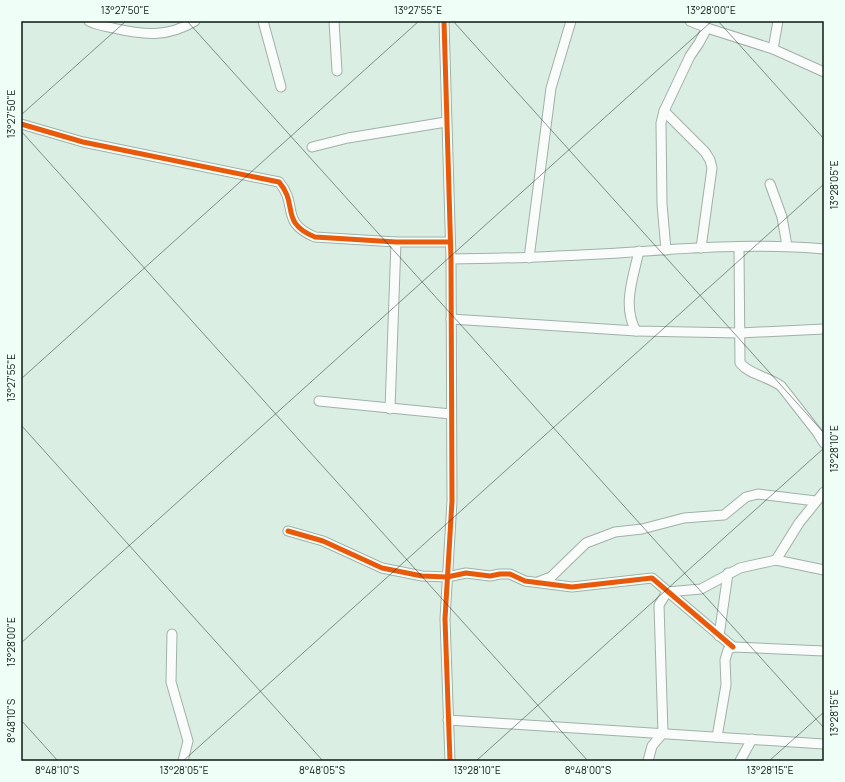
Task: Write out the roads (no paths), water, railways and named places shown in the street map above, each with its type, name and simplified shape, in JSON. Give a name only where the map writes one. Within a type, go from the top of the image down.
[{"type":"street","points":[[88,21],[138,34],[162,33],[180,29],[195,21]]},
{"type":"street","points":[[264,21],[281,87]]},
{"type":"street","points":[[334,21],[338,71]]},
{"type":"street","points":[[444,21],[451,259],[452,501],[445,619],[450,761]]},
{"type":"street","points":[[529,258],[551,88],[571,21]]},
{"type":"street","points":[[690,21],[773,49],[824,72]]},
{"type":"street","points":[[773,49],[778,21]]},
{"type":"street","points":[[666,250],[660,161],[661,123],[664,111],[690,56],[707,28]]},
{"type":"street","points":[[664,111],[705,152],[710,160],[712,168],[701,248]]},
{"type":"street","points":[[312,147],[348,138],[446,122]]},
{"type":"street","points":[[21,124],[83,142],[279,182],[286,190],[294,223],[303,232],[314,237],[396,242],[450,242]]},
{"type":"street","points":[[770,184],[782,217],[787,246]]},
{"type":"street","points":[[390,409],[396,242]]},
{"type":"street","points":[[451,259],[529,258],[701,248],[787,246],[824,249]]},
{"type":"street","points":[[739,248],[740,363],[746,370],[773,381],[780,386],[824,443]]},
{"type":"street","points":[[636,331],[631,323],[629,307],[630,291],[640,251]]},
{"type":"street","points":[[451,319],[636,331],[740,333],[824,329]]},
{"type":"street","points":[[319,401],[451,414]]},
{"type":"street","points":[[776,560],[799,523],[824,492]]},
{"type":"street","points":[[536,583],[551,577],[586,542],[615,532],[642,529],[684,518],[724,515],[746,497],[758,494],[816,501]]},
{"type":"street","points":[[288,531],[323,540],[382,568],[422,576],[447,577],[466,573],[483,576],[510,574],[525,581],[572,587],[652,578],[733,647]]},
{"type":"street","points":[[667,592],[701,589],[728,573],[740,568],[776,560],[824,570]]},
{"type":"street","points":[[719,636],[728,573]]},
{"type":"street","points":[[648,761],[652,746],[663,733],[659,605],[667,592]]},
{"type":"street","points":[[172,634],[170,678],[188,741],[184,761]]},
{"type":"street","points":[[717,737],[726,685],[725,660],[728,650],[733,647],[824,651]]},
{"type":"street","points":[[448,720],[824,744]]},
{"type":"street","points":[[740,761],[752,739]]}]
